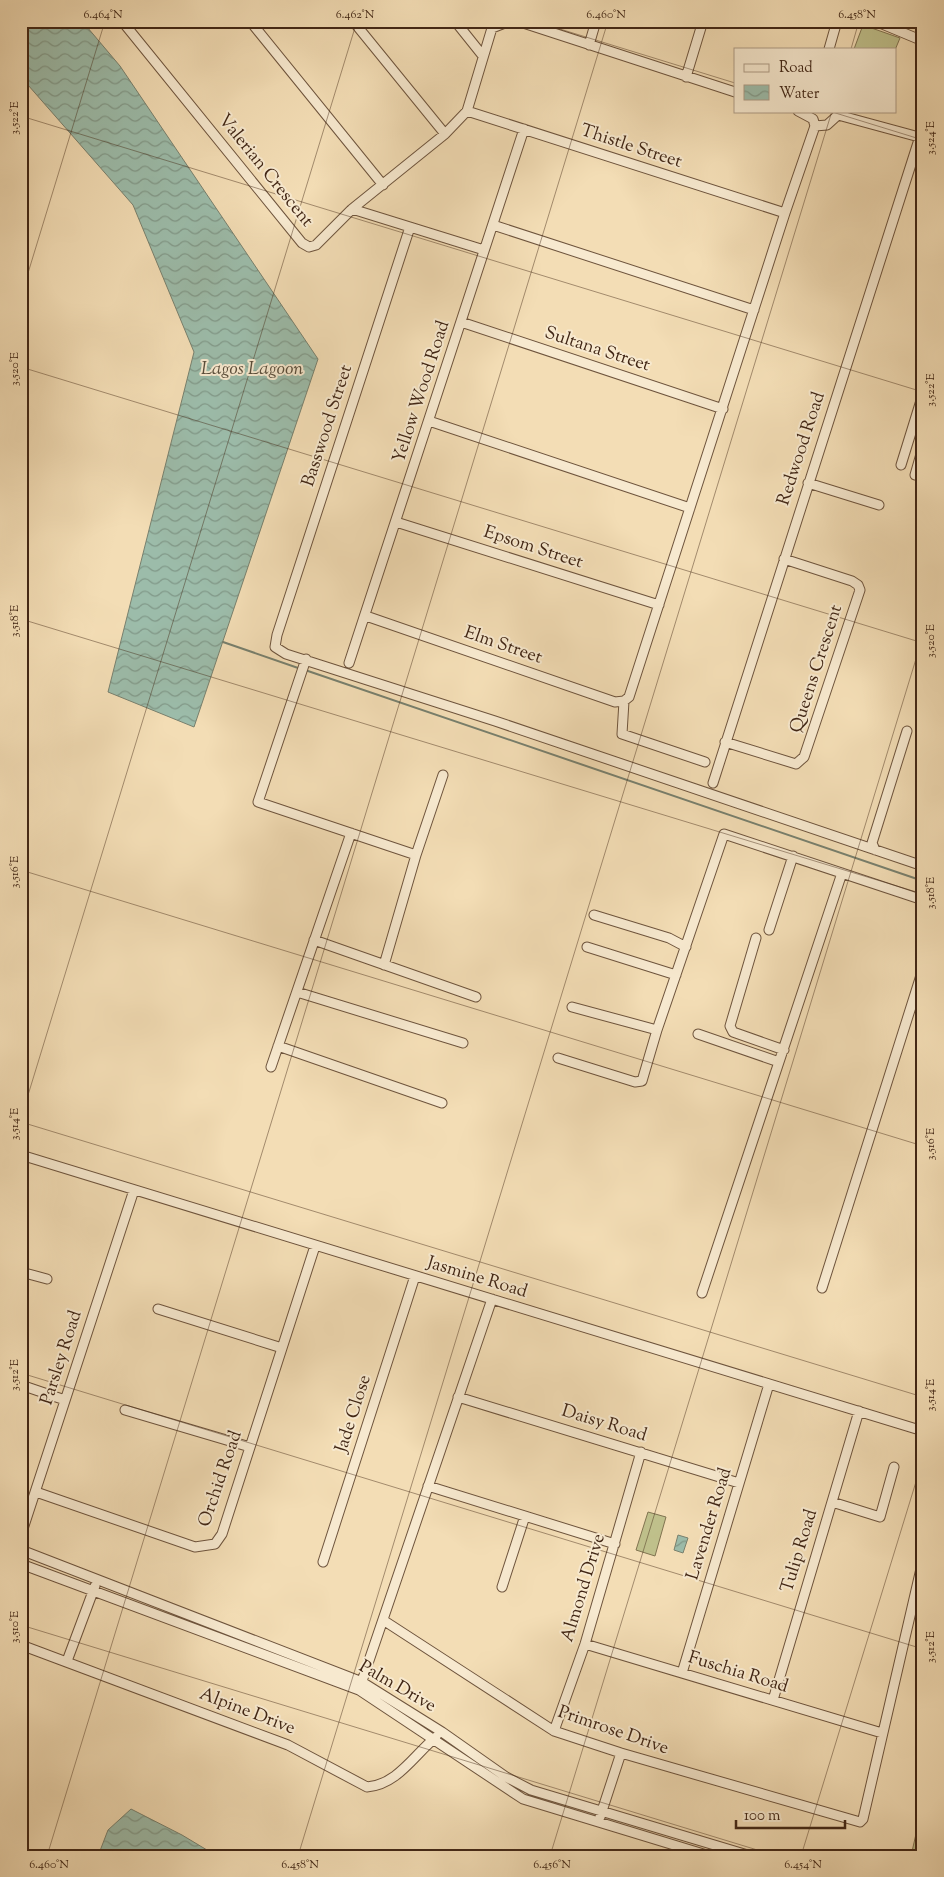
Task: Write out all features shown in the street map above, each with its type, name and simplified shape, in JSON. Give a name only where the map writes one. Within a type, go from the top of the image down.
[{"type":"street","name":"Valerian Crescent","points":[[122,21],[302,243],[309,247],[316,245],[352,209],[445,134],[467,111]]},
{"type":"street","points":[[250,21],[384,185]]},
{"type":"street","points":[[353,21],[445,134]]},
{"type":"street","points":[[454,21],[484,56]]},
{"type":"street","points":[[467,111],[492,28],[510,21]]},
{"type":"street","points":[[517,21],[734,92]]},
{"type":"street","points":[[588,45],[596,21]]},
{"type":"street","points":[[686,77],[703,21]]},
{"type":"street","points":[[829,48],[837,21]]},
{"type":"street","points":[[875,21],[923,41]]},
{"type":"street","name":"Thistle Street","points":[[467,111],[785,213]]},
{"type":"street","points":[[705,762],[622,734],[627,699],[815,126],[813,119],[800,112]]},
{"type":"street","points":[[815,126],[826,125],[838,115],[919,137]]},
{"type":"street","name":"Redwood Road","points":[[712,783],[923,126]]},
{"type":"street","name":"Yellow Wood Road","points":[[350,664],[524,129]]},
{"type":"street","points":[[352,209],[484,250]]},
{"type":"street","points":[[493,225],[754,310]]},
{"type":"street","name":"Basswood Street","points":[[306,661],[278,650],[275,647],[276,635],[410,227]]},
{"type":"street","name":"Sultana Street","points":[[461,322],[723,409]]},
{"type":"street","points":[[901,465],[923,394]]},
{"type":"street","points":[[429,421],[690,508]]},
{"type":"street","points":[[914,475],[923,447]]},
{"type":"street","points":[[808,483],[880,505]]},
{"type":"street","name":"Epsom Street","points":[[396,522],[659,605]]},
{"type":"street","name":"Queens Crescent","points":[[725,742],[796,764],[804,757],[860,590],[858,585],[852,581],[784,559]]},
{"type":"street","name":"Elm Street","points":[[366,616],[615,702],[627,699]]},
{"type":"street","points":[[416,855],[258,802],[306,661],[923,866]]},
{"type":"street","points":[[875,850],[872,843],[907,732]]},
{"type":"street","points":[[384,965],[416,855],[443,775]]},
{"type":"street","points":[[271,1067],[351,833]]},
{"type":"street","points":[[558,1058],[635,1082],[642,1081],[657,1030],[724,834],[923,900]]},
{"type":"street","points":[[769,930],[793,856]]},
{"type":"street","points":[[702,1294],[842,873]]},
{"type":"street","points":[[594,915],[669,938],[686,947]]},
{"type":"street","points":[[756,938],[730,1026],[733,1032],[784,1050]]},
{"type":"street","points":[[314,940],[476,997]]},
{"type":"street","points":[[587,947],[676,975]]},
{"type":"street","points":[[822,1288],[923,969]]},
{"type":"street","points":[[297,992],[463,1043]]},
{"type":"street","points":[[572,1007],[657,1030]]},
{"type":"street","points":[[698,1034],[779,1062]]},
{"type":"street","points":[[278,1046],[442,1103]]},
{"type":"street","name":"Jasmine Road","points":[[21,1155],[923,1430]]},
{"type":"street","name":"Parsley Road","points":[[21,1535],[134,1190]]},
{"type":"street","name":"Orchid Road","points":[[36,1492],[195,1547],[215,1544],[222,1534],[315,1246]]},
{"type":"street","points":[[21,1272],[47,1279]]},
{"type":"street","name":"Jade Close","points":[[323,1562],[416,1276]]},
{"type":"street","points":[[360,1686],[492,1299]]},
{"type":"street","points":[[158,1309],[282,1348]]},
{"type":"street","name":"Lavender Road","points":[[682,1673],[769,1384]]},
{"type":"street","points":[[21,1385],[65,1400]]},
{"type":"street","name":"Daisy Road","points":[[458,1396],[739,1483]]},
{"type":"street","points":[[125,1410],[250,1447]]},
{"type":"street","name":"Tulip Road","points":[[773,1700],[859,1411]]},
{"type":"street","name":"Almond Drive","points":[[554,1731],[585,1644],[641,1452]]},
{"type":"street","points":[[832,1502],[880,1517],[894,1467]]},
{"type":"street","points":[[428,1486],[615,1544]]},
{"type":"street","points":[[502,1587],[525,1516]]},
{"type":"street","name":"Palm Drive","points":[[21,1550],[360,1686],[442,1732],[506,1778],[531,1790],[751,1856]]},
{"type":"street","points":[[882,1733],[923,1560]]},
{"type":"street","name":"Palm Drive","points":[[21,1564],[360,1686],[434,1739],[524,1799],[710,1856]]},
{"type":"street","points":[[67,1661],[97,1579]]},
{"type":"street","name":"Primrose Drive","points":[[383,1620],[554,1731],[621,1753],[857,1821],[863,1820],[882,1733]]},
{"type":"street","name":"Fuschia Road","points":[[585,1644],[882,1733]]},
{"type":"street","name":"Alpine Drive","points":[[21,1645],[288,1745],[367,1787],[386,1782],[408,1765],[442,1732]]},
{"type":"street","points":[[598,1822],[621,1753]]},
{"type":"green space","points":[[863,25],[900,38],[896,48],[854,48]]},
{"type":"green space","points":[[648,1512],[666,1517],[655,1556],[636,1550]]},
{"type":"green space","points":[[923,1803],[923,1856],[911,1856]]},
{"type":"water","name":"Lagos Lagoon","points":[[21,21],[82,21],[120,66],[318,359],[194,727],[108,692],[194,352],[133,205],[21,77]]},
{"type":"water","points":[[678,1535],[688,1538],[683,1553],[674,1550]]},
{"type":"water","points":[[131,1809],[182,1835],[217,1856],[98,1856],[108,1830]]},
{"type":"waterway","points":[[223,642],[301,669]]},
{"type":"waterway","points":[[305,670],[923,881]]}]
